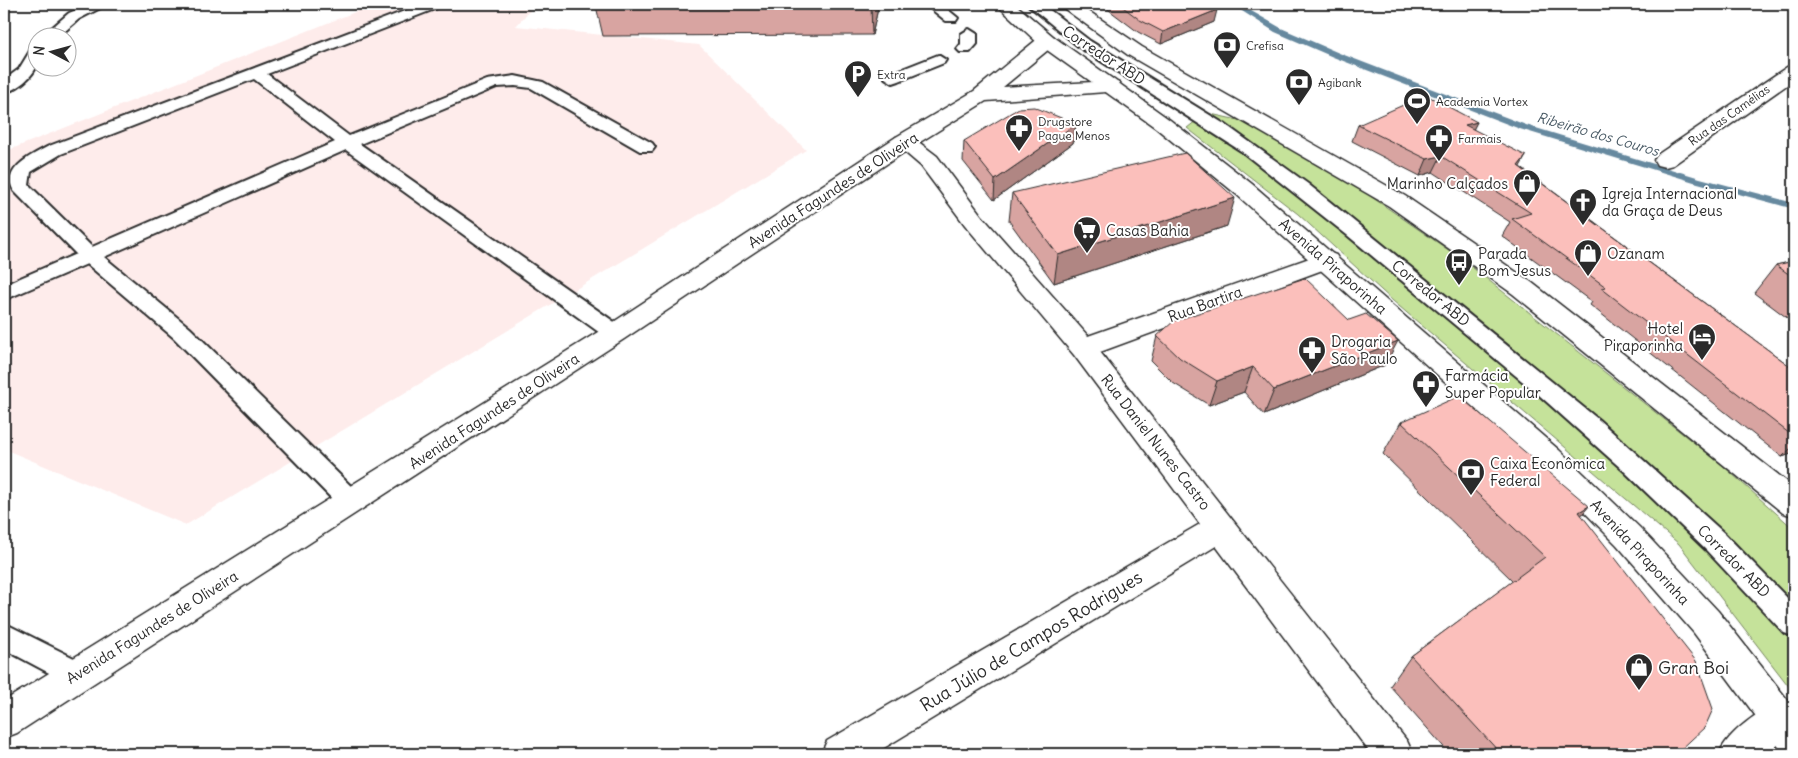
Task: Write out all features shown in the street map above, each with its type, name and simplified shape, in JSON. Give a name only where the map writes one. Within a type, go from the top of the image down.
[{"type":"main road","name":"Avenida Piraporinha","points":[[1005,4],[1047,41],[1112,87],[1244,188],[1549,458],[1628,536],[1706,622],[1790,723]]},
{"type":"main road","points":[[1067,4],[1135,51],[1413,212],[1522,288],[1794,504]]},
{"type":"main road","name":"Avenida Fagundes de Oliveira","points":[[4,721],[615,333],[904,142],[981,95],[1047,41]]},
{"type":"main road","name":"Rua das Camélias","points":[[1665,160],[1794,71]]},
{"type":"main road","name":"Avenida Fagundes de Oliveira","points":[[981,95],[1043,89],[1112,87]]},
{"type":"main road","name":"Rua Daniel Nunes Castro","points":[[904,142],[929,161],[974,220],[1083,348],[1394,754]]},
{"type":"main road","name":"Rua Bartira","points":[[1083,348],[1327,260]]},
{"type":"main road","name":"Rua Júlio de Campos Rodrigues","points":[[840,754],[1222,528]]},
{"type":"main road","points":[[1738,754],[1790,723]]},
{"type":"lane","points":[[59,28],[74,16],[101,4]]},
{"type":"lane","points":[[351,502],[182,332],[90,256],[20,187],[18,180],[21,172],[30,163],[55,150],[435,4]]},
{"type":"lane","points":[[932,4],[951,18]]},
{"type":"lane","name":"Corredor ABD","points":[[1034,4],[1058,25],[1108,60],[1190,109],[1244,145],[1350,227],[1623,454],[1707,533],[1794,624]]},
{"type":"lane","points":[[893,78],[938,60]]},
{"type":"lane","points":[[4,88],[25,72],[28,67]]},
{"type":"lane","points":[[256,73],[347,142],[615,333]]},
{"type":"lane","points":[[4,293],[347,142],[493,83],[509,80],[524,81],[537,85],[646,147]]},
{"type":"lane","points":[[4,635],[78,674]]},
{"type":"shaded area","points":[[375,4],[536,4],[516,26],[699,45],[806,150],[186,525],[4,449],[4,152]]},
{"type":"green space","points":[[1206,113],[1252,123],[1360,189],[1463,260],[1722,465],[1794,529],[1794,693],[1679,544],[1393,301],[1298,214],[1187,128]]},
{"type":"building","points":[[599,4],[872,4],[596,6]]},
{"type":"building","points":[[1119,4],[1205,4],[1217,10],[1163,32],[1140,20]]},
{"type":"building","points":[[1426,95],[1477,122],[1465,125],[1526,156],[1518,166],[1794,369],[1794,437],[1601,288],[1606,287],[1512,219],[1531,213],[1441,156],[1427,159],[1358,125]]},
{"type":"building","points":[[1034,107],[1076,124],[995,180],[964,141],[1019,108]]},
{"type":"building","points":[[1185,153],[1235,198],[1058,255],[1012,193]]},
{"type":"building","points":[[1794,261],[1794,278],[1776,265]]},
{"type":"building","points":[[1305,278],[1349,320],[1366,314],[1398,341],[1274,390],[1253,367],[1217,381],[1180,358],[1157,336],[1174,321]]},
{"type":"building","points":[[1459,396],[1589,506],[1579,512],[1696,661],[1713,709],[1705,727],[1676,754],[1501,754],[1411,656],[1545,557],[1401,422]]},
{"type":"waterway","name":"Ribeirão dos Couros","points":[[1234,4],[1278,30],[1336,55],[1523,127],[1697,180],[1794,206]]},
{"type":"place","name":"Crefisa","points":[[1227,69]]},
{"type":"place","name":"Extra","points":[[858,98]]},
{"type":"place","name":"Agibank","points":[[1299,106]]},
{"type":"place","name":"Academia Vortex","points":[[1417,125]]},
{"type":"place","name":"Drugstore Pague Menos","points":[[1019,152]]},
{"type":"place","name":"Farmais","points":[[1439,162]]},
{"type":"place","name":"Marinho Calçados","points":[[1527,207]]},
{"type":"place","name":"Igreja Internacional da Graça de Deus","points":[[1583,226]]},
{"type":"place","name":"Casas Bahia","points":[[1087,254]]},
{"type":"place","name":"Ozanam","points":[[1588,277]]},
{"type":"place","name":"Parada Bom Jesus","points":[[1459,286]]},
{"type":"place","name":"Hotel Piraporinha","points":[[1702,361]]},
{"type":"place","name":"Drogaria São Paulo","points":[[1312,374]]},
{"type":"place","name":"Farmácia Super Popular","points":[[1426,408]]},
{"type":"place","name":"Caixa Econômica Federal","points":[[1471,496]]},
{"type":"place","name":"Gran Boi","points":[[1639,691]]}]
